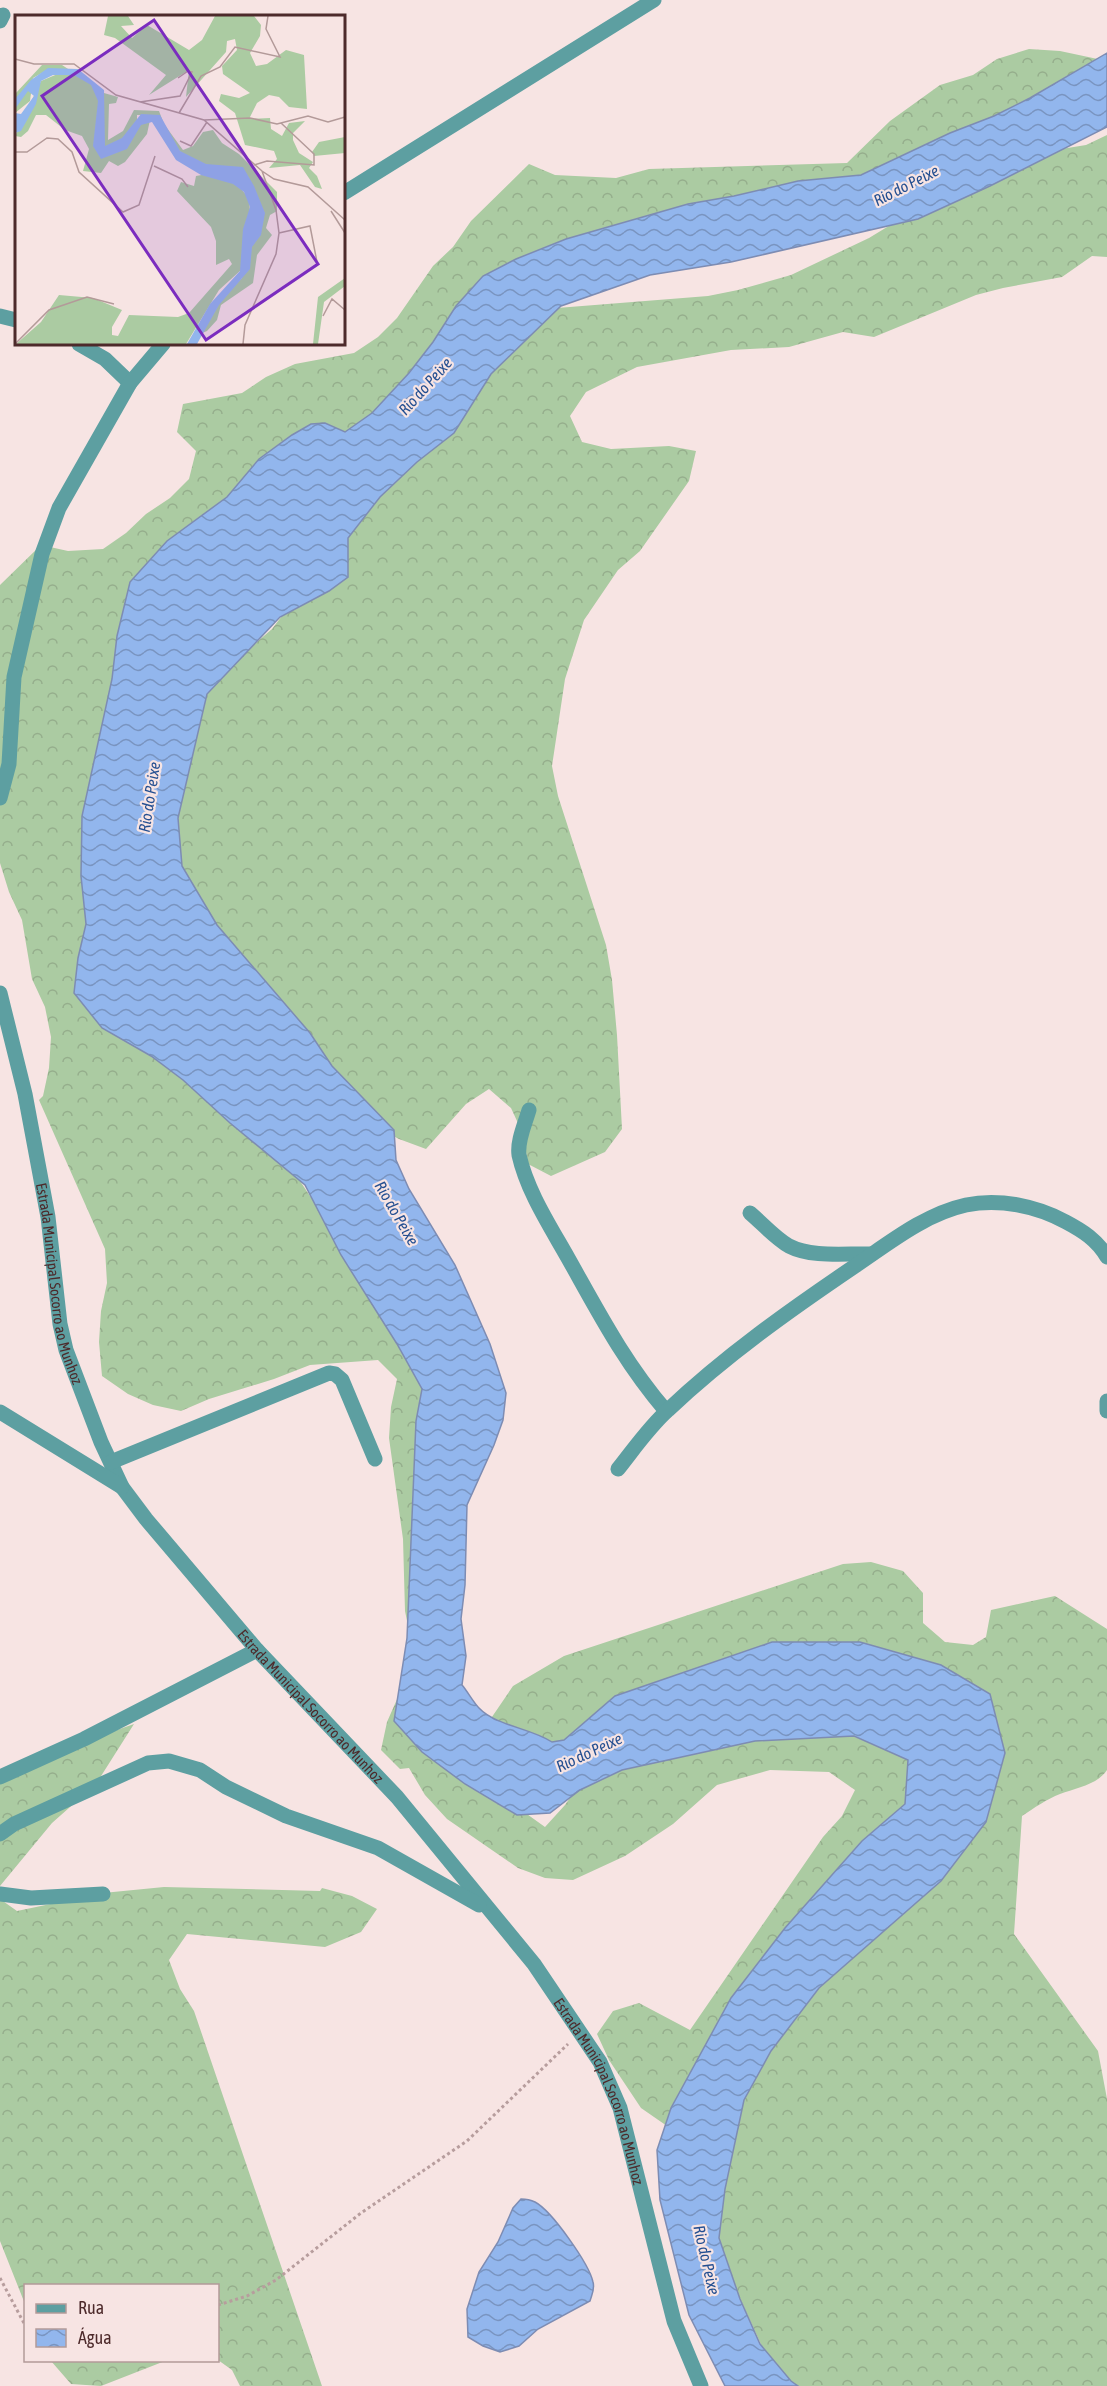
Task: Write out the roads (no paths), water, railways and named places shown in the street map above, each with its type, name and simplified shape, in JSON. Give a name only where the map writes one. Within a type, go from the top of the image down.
[{"type":"street","points":[[345,192],[654,0]]},
{"type":"street","points":[[0,316],[15,320]]},
{"type":"street","points":[[82,345],[105,359],[130,382]]},
{"type":"street","points":[[0,798],[9,764],[14,677],[42,554],[59,508],[130,382],[162,345]]},
{"type":"street","name":"Estrada Municipal Socorro ao Munhoz","points":[[0,993],[27,1105],[48,1217],[60,1324],[66,1350],[101,1442],[122,1487],[146,1519],[257,1650],[397,1797],[534,1964],[600,2062],[620,2108],[674,2321],[701,2386]]},
{"type":"street","points":[[529,1110],[520,1140],[519,1153],[532,1191],[615,1343],[666,1411]]},
{"type":"street","points":[[618,1468],[666,1411],[771,1323],[872,1254],[914,1227],[945,1211],[967,1205],[999,1202],[1055,1216],[1085,1233],[1101,1247],[1107,1257]]},
{"type":"street","points":[[750,1213],[778,1238],[796,1249],[872,1254]]},
{"type":"street","points":[[111,1462],[329,1373],[335,1374],[342,1380],[375,1460]]},
{"type":"street","points":[[1107,1401],[1107,1411]]},
{"type":"street","points":[[0,1412],[122,1487]]},
{"type":"street","points":[[0,1777],[125,1719],[257,1650]]},
{"type":"street","points":[[0,1834],[14,1824],[148,1763],[169,1761],[200,1770],[226,1787],[286,1816],[378,1848],[487,1909]]},
{"type":"street","points":[[0,1894],[31,1898],[103,1894]]},
{"type":"water","name":"Rio do Peixe","points":[[1107,53],[1107,127],[990,186],[918,219],[731,262],[650,275],[561,306],[491,374],[454,433],[417,462],[380,497],[348,538],[348,577],[329,591],[280,617],[207,694],[178,818],[182,866],[217,925],[310,1033],[332,1066],[394,1130],[396,1160],[409,1189],[455,1265],[490,1344],[506,1393],[503,1420],[467,1505],[465,1585],[461,1619],[466,1656],[462,1685],[479,1708],[495,1719],[552,1742],[564,1740],[615,1696],[772,1642],[860,1642],[941,1665],[990,1694],[1005,1753],[986,1822],[941,1881],[819,1988],[771,2051],[744,2100],[725,2189],[719,2238],[740,2299],[760,2344],[791,2381],[798,2386],[725,2386],[689,2315],[660,2200],[657,2150],[671,2108],[731,1998],[785,1928],[862,1841],[905,1804],[908,1760],[854,1736],[755,1741],[622,1770],[580,1790],[550,1813],[517,1815],[465,1784],[422,1752],[394,1721],[407,1638],[416,1421],[422,1389],[397,1344],[341,1255],[305,1185],[230,1123],[183,1080],[151,1056],[102,1028],[74,993],[78,958],[86,924],[81,876],[82,816],[112,679],[117,636],[130,582],[167,541],[227,497],[259,459],[292,435],[311,424],[325,423],[345,432],[372,413],[409,373],[433,342],[456,306],[483,276],[516,259],[566,239],[688,204],[798,181],[861,175],[950,133],[994,116],[1030,98]]},
{"type":"water","points":[[521,2199],[535,2202],[542,2207],[560,2227],[585,2263],[593,2282],[593,2289],[590,2301],[538,2329],[519,2346],[500,2352],[468,2337],[467,2309],[479,2272],[498,2242],[513,2208]]}]
